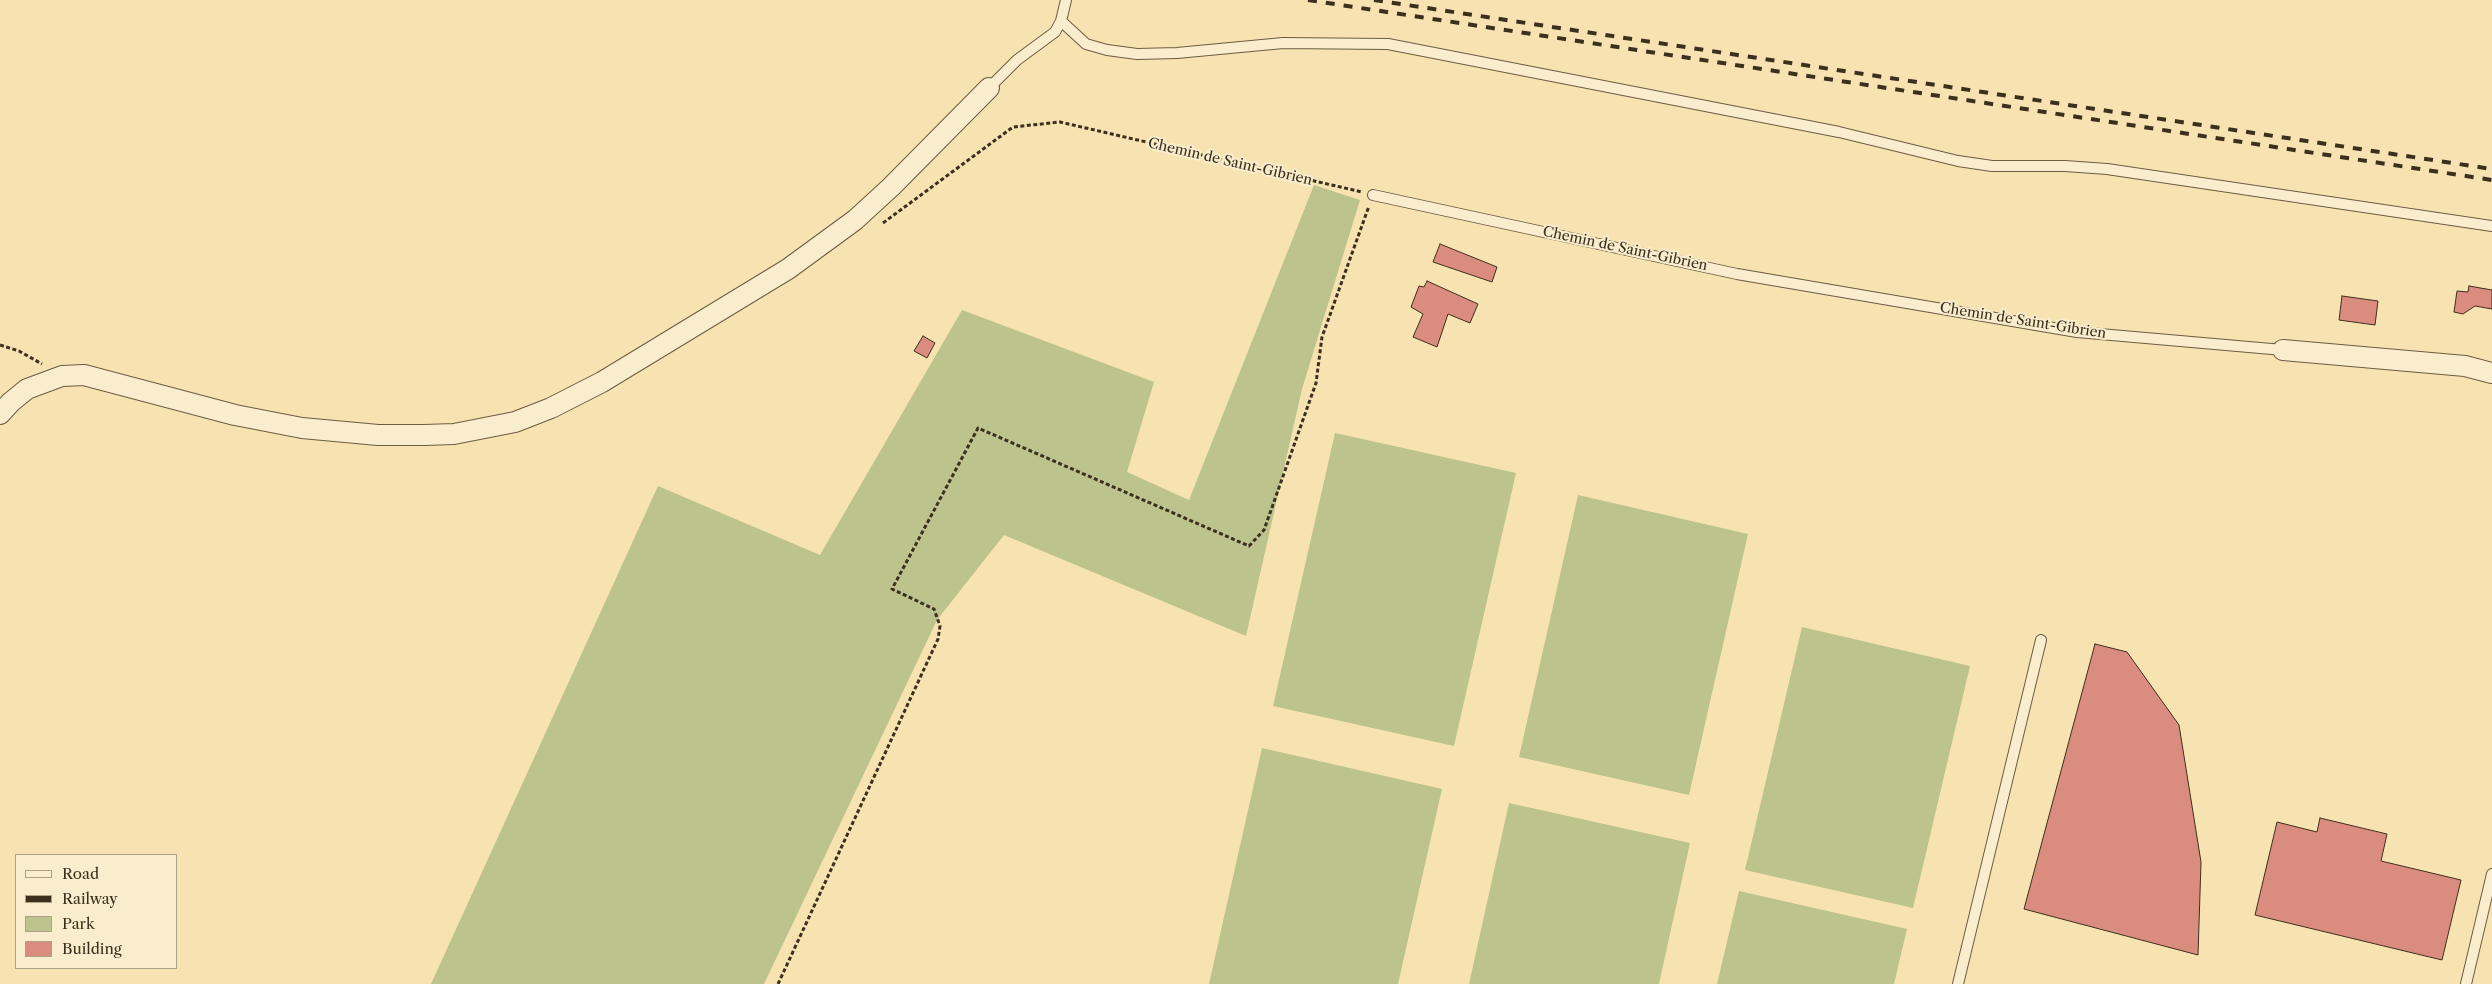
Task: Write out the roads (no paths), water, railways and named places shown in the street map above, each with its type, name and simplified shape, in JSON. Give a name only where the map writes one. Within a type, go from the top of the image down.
[{"type":"street","points":[[0,414],[27,389],[62,376],[84,375],[235,415],[302,428],[378,436],[424,435],[454,434],[515,422],[551,408],[602,382],[788,269],[855,220],[891,187],[989,88]]},
{"type":"street","name":"Chemin de Saint-Gibrien","points":[[2283,350],[2465,366],[2492,373]]},
{"type":"lane","points":[[989,88],[1017,60],[1055,32],[1061,21],[1066,0]]},
{"type":"lane","points":[[1061,21],[1086,44],[1107,50],[1137,54],[1177,53],[1283,43],[1388,44],[1821,128],[1958,162],[1992,166],[2065,166],[2107,169],[2492,226]]},
{"type":"lane","name":"Chemin de Saint-Gibrien","points":[[1374,195],[1737,274],[2058,329],[2283,350]]},
{"type":"lane","points":[[1958,984],[2042,640]]},
{"type":"lane","points":[[2466,984],[2492,874]]},
{"type":"railway","points":[[1308,0],[2492,180]]},
{"type":"railway","points":[[1374,0],[2492,169]]}]
